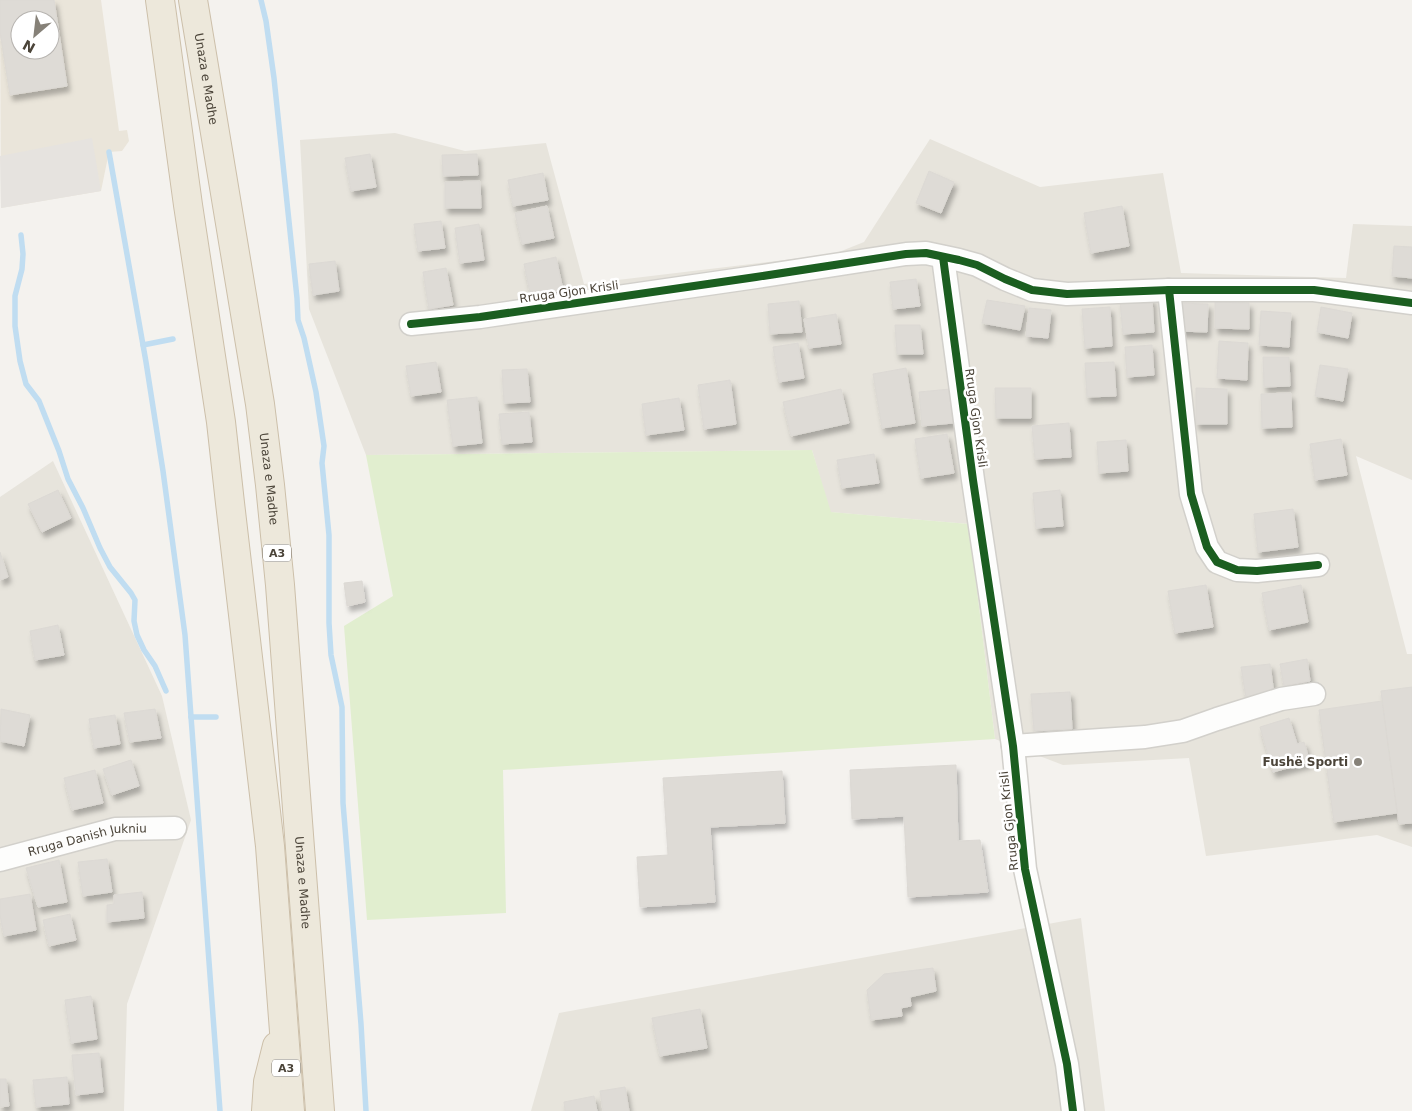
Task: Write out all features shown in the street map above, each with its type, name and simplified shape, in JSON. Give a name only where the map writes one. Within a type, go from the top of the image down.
[{"type":"highway","name":"A3","points":[[160,0],[188,205],[221,422],[270,846],[282,1025],[290,1111]]},
{"type":"highway","name":"Unaza e Madhe","points":[[193,0],[260,404],[270,485],[280,585],[320,1111]]},
{"type":"highway","points":[[266,1111],[268,1082],[282,1025]]},
{"type":"street","name":"Rruga Gjon Krisli","points":[[411,324],[480,317],[753,278],[889,256],[926,253],[943,257],[1012,746],[1024,869],[1067,1064],[1073,1111]]},
{"type":"street","points":[[943,257],[978,265],[1032,290],[1067,294],[1169,290],[1314,290],[1412,303]]},
{"type":"street","points":[[1169,290],[1191,494],[1207,547],[1217,562],[1237,570],[1257,571],[1318,565]]},
{"type":"street","points":[[1012,746],[1145,737],[1184,731],[1281,699],[1314,694]]},
{"type":"street","name":"Rruga Danish Jukniu","points":[[0,860],[116,829],[175,828]]},
{"type":"shaded area","points":[[0,0],[101,0],[119,131],[127,130],[129,141],[122,151],[109,152],[101,191],[1,208]]},
{"type":"shaded area","points":[[395,133],[465,151],[546,143],[584,284],[834,254],[864,242],[930,139],[1040,187],[1163,173],[1181,273],[1346,278],[1353,224],[1412,226],[1412,480],[1356,456],[1407,654],[1412,654],[1412,847],[1377,835],[1206,856],[1189,758],[1063,765],[995,739],[969,524],[830,512],[812,450],[366,455],[309,309],[300,140]]},
{"type":"shaded area","points":[[92,138],[101,191],[1,208],[0,156]]},
{"type":"shaded area","points":[[53,461],[162,696],[191,820],[127,1004],[124,1111],[0,1111],[0,497]]},
{"type":"shaded area","points":[[1081,918],[1105,1111],[531,1111],[559,1013]]},
{"type":"green space","points":[[812,450],[831,512],[969,524],[995,739],[503,770],[506,913],[367,920],[344,626],[393,596],[366,455]]},
{"type":"building","points":[[0,0],[54,0],[56,10],[10,10],[10,60],[60,60],[60,40],[67,86],[10,95],[0,32]]},
{"type":"building","points":[[370,154],[376,187],[351,191],[345,158]]},
{"type":"building","points":[[477,154],[478,175],[443,176],[442,155]]},
{"type":"building","points":[[929,171],[954,182],[941,213],[916,203]]},
{"type":"building","points":[[543,173],[548,200],[513,206],[508,180]]},
{"type":"building","points":[[480,181],[481,208],[445,208],[445,182]]},
{"type":"building","points":[[547,206],[554,238],[522,244],[515,213]]},
{"type":"building","points":[[1122,206],[1129,246],[1091,253],[1084,213]]},
{"type":"building","points":[[441,221],[445,248],[418,251],[414,224]]},
{"type":"building","points":[[479,224],[484,260],[460,263],[455,228]]},
{"type":"building","points":[[1394,246],[1412,247],[1412,278],[1392,276]]},
{"type":"building","points":[[556,257],[563,290],[531,297],[524,264]]},
{"type":"building","points":[[335,261],[339,291],[313,295],[309,264]]},
{"type":"building","points":[[446,268],[453,305],[429,309],[423,272]]},
{"type":"building","points":[[916,279],[920,306],[893,309],[890,282]]},
{"type":"building","points":[[1152,298],[1154,332],[1123,334],[1120,301]]},
{"type":"building","points":[[987,300],[1025,306],[1020,330],[982,323]]},
{"type":"building","points":[[799,301],[802,332],[770,334],[768,304]]},
{"type":"building","points":[[1215,302],[1249,303],[1249,329],[1215,328]]},
{"type":"building","points":[[1179,303],[1208,304],[1207,332],[1178,331]]},
{"type":"building","points":[[1110,307],[1112,346],[1085,348],[1082,309]]},
{"type":"building","points":[[1321,307],[1352,313],[1348,338],[1317,332]]},
{"type":"building","points":[[1029,308],[1051,310],[1048,338],[1026,336]]},
{"type":"building","points":[[1261,311],[1291,313],[1289,347],[1259,345]]},
{"type":"building","points":[[836,314],[841,344],[809,348],[804,319]]},
{"type":"building","points":[[895,325],[920,325],[923,354],[897,354]]},
{"type":"building","points":[[1219,341],[1248,343],[1247,380],[1217,378]]},
{"type":"building","points":[[798,343],[804,378],[779,382],[773,347]]},
{"type":"building","points":[[1152,345],[1154,375],[1127,377],[1125,347]]},
{"type":"building","points":[[1263,357],[1289,357],[1290,386],[1264,387]]},
{"type":"building","points":[[436,362],[441,392],[411,396],[406,366]]},
{"type":"building","points":[[1114,362],[1116,396],[1087,397],[1085,363]]},
{"type":"building","points":[[1320,365],[1348,369],[1343,401],[1315,396]]},
{"type":"building","points":[[906,368],[915,423],[882,428],[873,374]]},
{"type":"building","points":[[527,369],[530,402],[504,403],[502,370]]},
{"type":"building","points":[[730,380],[736,424],[704,429],[698,385]]},
{"type":"building","points":[[995,388],[1031,388],[1031,418],[996,418]]},
{"type":"building","points":[[1196,388],[1227,389],[1227,424],[1196,424]]},
{"type":"building","points":[[841,389],[849,423],[791,436],[783,402]]},
{"type":"building","points":[[950,389],[953,423],[922,426],[919,392]]},
{"type":"building","points":[[1291,393],[1292,427],[1262,428],[1261,394]]},
{"type":"building","points":[[477,397],[482,443],[453,446],[447,400]]},
{"type":"building","points":[[679,398],[684,430],[646,435],[642,404]]},
{"type":"building","points":[[529,412],[532,442],[502,444],[499,414]]},
{"type":"building","points":[[1069,423],[1071,457],[1035,459],[1032,426]]},
{"type":"building","points":[[947,434],[954,473],[921,478],[915,439]]},
{"type":"building","points":[[1341,439],[1347,475],[1315,480],[1310,444]]},
{"type":"building","points":[[1126,440],[1128,471],[1099,473],[1097,442]]},
{"type":"building","points":[[874,454],[879,483],[842,488],[837,460]]},
{"type":"building","points":[[58,490],[71,518],[42,532],[28,504]]},
{"type":"building","points":[[1060,490],[1063,526],[1036,528],[1033,493]]},
{"type":"building","points":[[1293,509],[1298,547],[1258,552],[1254,514]]},
{"type":"building","points":[[0,552],[8,577],[0,580]]},
{"type":"building","points":[[362,581],[365,602],[347,606],[344,583]]},
{"type":"building","points":[[1206,585],[1213,627],[1175,633],[1168,591]]},
{"type":"building","points":[[1301,585],[1308,622],[1269,630],[1262,593]]},
{"type":"building","points":[[58,625],[64,655],[35,660],[30,631]]},
{"type":"building","points":[[1307,659],[1310,681],[1284,686],[1280,664]]},
{"type":"building","points":[[1270,664],[1274,694],[1246,698],[1241,667]]},
{"type":"building","points":[[1412,687],[1412,823],[1399,824],[1381,691]]},
{"type":"building","points":[[1070,692],[1072,729],[1034,731],[1031,694]]},
{"type":"building","name":"Fushë Sporti","points":[[1382,701],[1397,813],[1334,822],[1319,710]]},
{"type":"building","points":[[1,709],[30,715],[24,746],[0,741]]},
{"type":"building","points":[[155,709],[161,738],[130,742],[124,713]]},
{"type":"building","points":[[115,715],[120,744],[94,748],[89,719]]},
{"type":"building","points":[[1289,718],[1297,744],[1304,742],[1310,762],[1273,772],[1260,727]]},
{"type":"building","points":[[131,760],[139,786],[112,795],[103,769]]},
{"type":"building","points":[[956,765],[958,841],[980,840],[988,892],[908,897],[904,816],[852,819],[850,770]]},
{"type":"building","points":[[95,770],[103,803],[72,810],[64,778]]},
{"type":"building","points":[[782,771],[785,823],[710,827],[715,902],[640,907],[637,857],[668,855],[663,778]]},
{"type":"building","points":[[107,859],[112,892],[83,896],[78,862]]},
{"type":"building","points":[[59,860],[67,902],[38,907],[26,868]]},
{"type":"building","points":[[142,892],[144,918],[107,922],[107,905],[114,904],[114,895]]},
{"type":"building","points":[[30,894],[36,930],[4,936],[0,915],[0,899]]},
{"type":"building","points":[[70,914],[76,940],[49,946],[43,920]]},
{"type":"building","points":[[933,968],[936,991],[910,997],[911,1006],[901,1008],[902,1016],[871,1020],[867,990],[884,974]]},
{"type":"building","points":[[91,996],[97,1039],[71,1043],[65,1000]]},
{"type":"building","points":[[700,1009],[707,1048],[660,1056],[652,1018]]},
{"type":"building","points":[[99,1053],[103,1092],[76,1095],[72,1055]]},
{"type":"building","points":[[67,1077],[69,1104],[36,1107],[33,1080]]},
{"type":"building","points":[[0,1079],[6,1079],[9,1106],[0,1107]]},
{"type":"building","points":[[625,1087],[629,1111],[603,1111],[600,1091]]},
{"type":"building","points":[[594,1096],[597,1111],[565,1111],[564,1102]]},
{"type":"waterway","points":[[261,0],[274,78],[298,320],[316,392],[324,446],[322,463],[329,535],[331,655],[342,707],[343,803],[366,1111]]},
{"type":"waterway","points":[[109,152],[146,362],[185,635],[220,1111]]},
{"type":"waterway","points":[[21,235],[23,254],[22,269],[15,296],[15,326],[20,361],[26,384],[39,401],[68,479],[100,548],[110,567],[135,600],[134,621],[137,635],[155,666],[166,691]]},
{"type":"waterway","points":[[143,345],[173,339]]},
{"type":"waterway","points":[[191,717],[216,717]]},
{"type":"cycle path","points":[[411,324],[480,317],[906,254],[926,253],[977,265],[1032,290],[1067,294],[1169,290],[1314,290],[1412,303]]},
{"type":"cycle path","points":[[943,257],[973,480],[1013,746],[1025,869],[1067,1064],[1073,1111]]},
{"type":"cycle path","points":[[1169,290],[1191,494],[1207,547],[1217,562],[1237,570],[1257,571],[1318,565]]},
{"type":"place","name":"Fushë Sporti","points":[[1358,762]]}]
